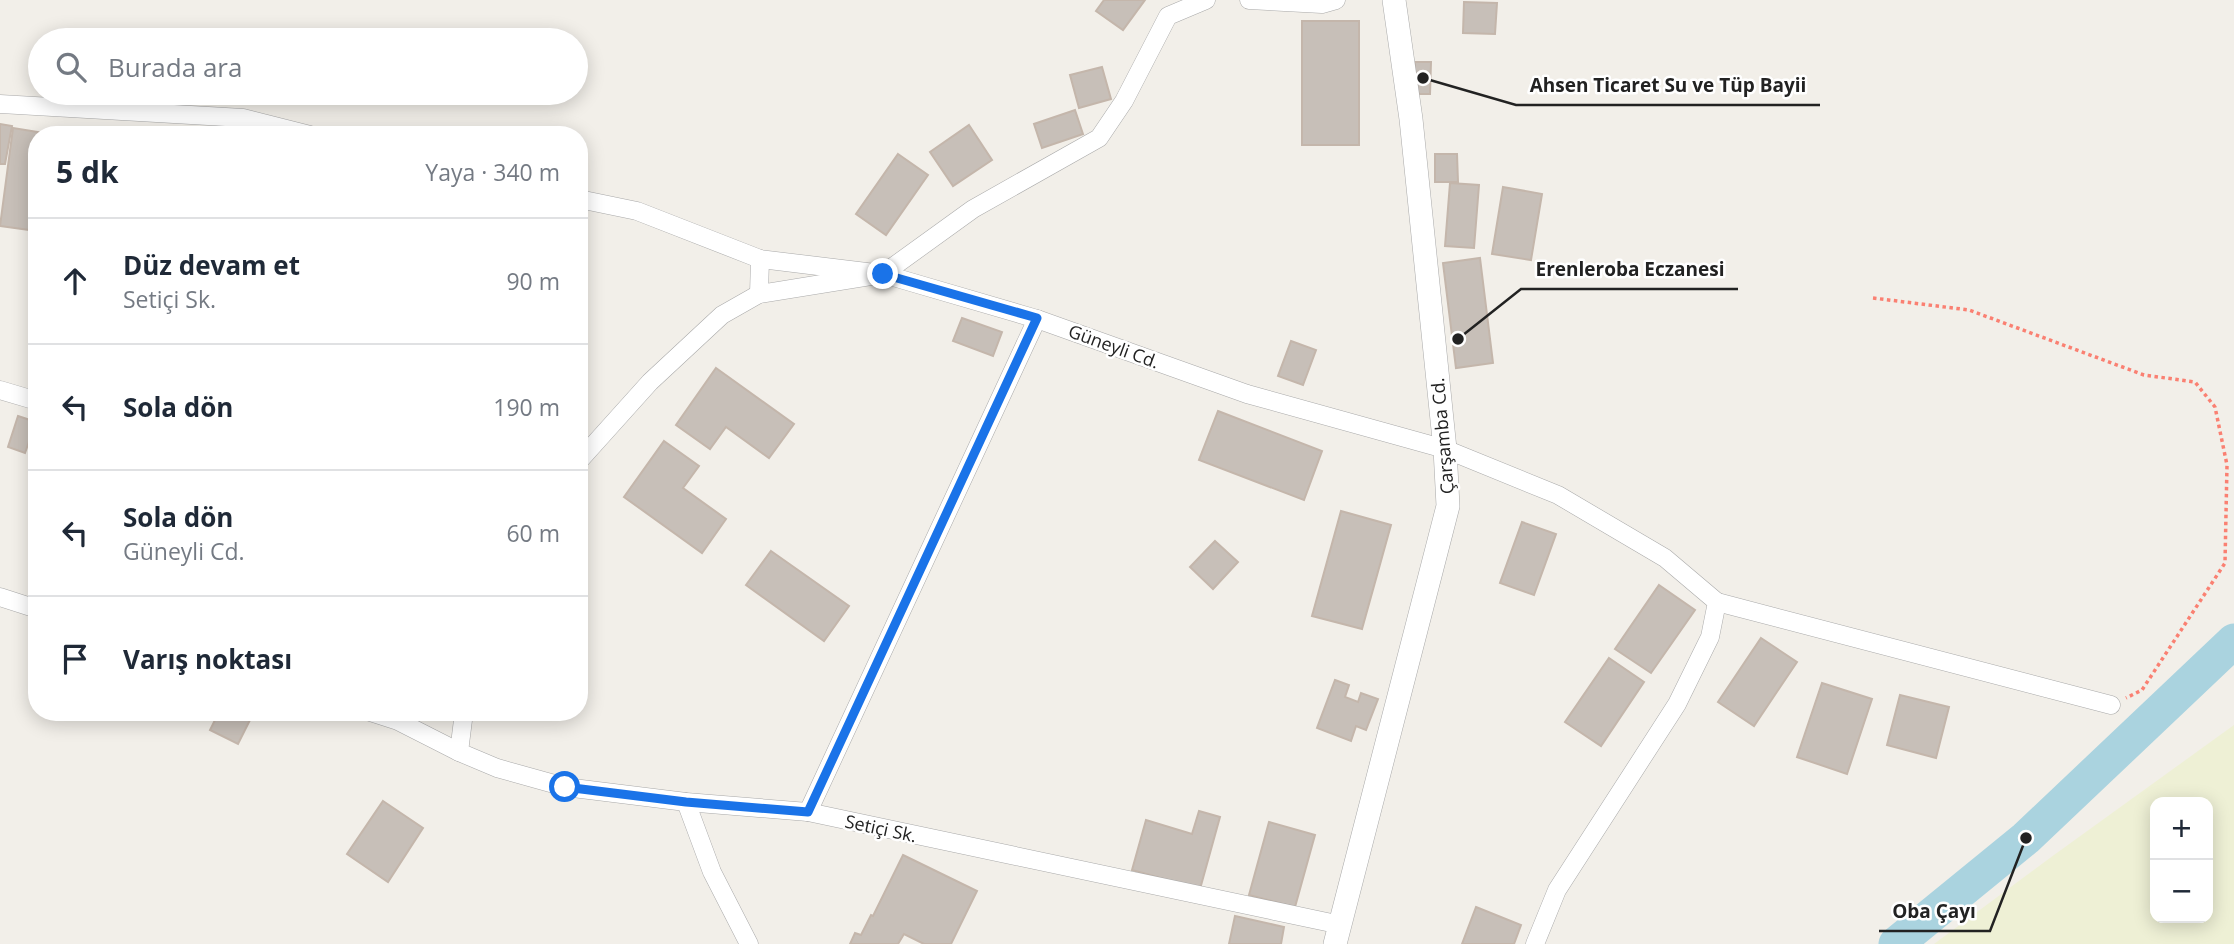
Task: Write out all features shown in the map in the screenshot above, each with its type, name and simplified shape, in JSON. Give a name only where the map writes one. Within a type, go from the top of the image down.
[{"type":"street","points":[[588,451],[650,382],[722,314],[759,294],[883,274],[973,209],[1099,138],[1124,101],[1168,16],[1206,0]]},
{"type":"street","points":[[1249,0],[1322,4],[1336,0]]},
{"type":"street","name":"Çarşamba Cd.","points":[[1338,934],[1448,506],[1445,449],[1411,120],[1394,0]]},
{"type":"street","points":[[0,104],[243,118],[275,126]]},
{"type":"street","name":"Güneyli Cd.","points":[[588,201],[637,211],[760,259],[883,274],[1037,318],[1247,394],[1445,449],[1558,495],[1665,558],[1717,602]]},
{"type":"street","points":[[759,294],[760,259]]},
{"type":"street","points":[[808,812],[1037,318]]},
{"type":"street","points":[[0,390],[28,398]]},
{"type":"street","points":[[0,597],[28,606]]},
{"type":"street","points":[[1535,944],[1557,890],[1677,704],[1710,637],[1717,602],[2111,705]]},
{"type":"street","name":"Setiçi Sk.","points":[[400,721],[459,752],[497,768],[565,787],[686,802],[808,812],[1338,934]]},
{"type":"street","points":[[459,752],[463,721]]},
{"type":"street","points":[[686,802],[712,872],[749,944]]},
{"type":"path","points":[[1873,298],[1969,310],[2144,375],[2195,382],[2215,407],[2227,466],[2225,564],[2143,690],[2111,705]]},
{"type":"green space","points":[[2234,725],[2234,944],[1934,944],[2054,855]]},
{"type":"building","points":[[1104,0],[1145,0],[1123,30],[1096,11]]},
{"type":"building","points":[[1464,2],[1497,3],[1495,34],[1463,33]]},
{"type":"building","points":[[1302,21],[1359,21],[1359,145],[1302,145]]},
{"type":"building","points":[[1415,62],[1431,62],[1430,94],[1415,94]]},
{"type":"building","points":[[1102,67],[1111,99],[1079,108],[1070,75]]},
{"type":"building","points":[[1075,110],[1083,134],[1042,148],[1034,124]]},
{"type":"building","points":[[0,124],[12,126],[5,164],[0,164]]},
{"type":"building","points":[[969,125],[992,160],[953,186],[930,152]]},
{"type":"building","points":[[13,128],[28,130],[28,230],[0,226]]},
{"type":"building","points":[[898,154],[928,175],[886,235],[856,214]]},
{"type":"building","points":[[1435,154],[1457,154],[1458,182],[1435,182]]},
{"type":"building","points":[[1450,183],[1479,185],[1474,248],[1445,246]]},
{"type":"building","points":[[1503,187],[1542,194],[1531,260],[1492,254]]},
{"type":"building","points":[[1480,258],[1493,363],[1456,368],[1443,263]]},
{"type":"building","points":[[962,318],[1002,332],[993,356],[953,341]]},
{"type":"building","points":[[1291,341],[1316,350],[1303,385],[1278,376]]},
{"type":"building","points":[[716,368],[794,424],[769,458],[726,427],[710,449],[676,425]]},
{"type":"building","points":[[1218,411],[1322,451],[1304,500],[1199,460]]},
{"type":"building","points":[[18,416],[28,419],[28,445],[25,453],[8,447]]},
{"type":"building","points":[[664,441],[699,466],[683,488],[726,519],[702,553],[624,497]]},
{"type":"building","points":[[1341,511],[1391,525],[1362,629],[1312,616]]},
{"type":"building","points":[[1522,522],[1556,534],[1534,595],[1500,583]]},
{"type":"building","points":[[1215,541],[1238,562],[1213,589],[1190,567]]},
{"type":"building","points":[[771,551],[849,606],[824,641],[746,585]]},
{"type":"building","points":[[1659,585],[1695,610],[1651,673],[1615,649]]},
{"type":"building","points":[[1761,638],[1797,662],[1754,726],[1718,702]]},
{"type":"building","points":[[1609,658],[1644,682],[1601,746],[1565,722]]},
{"type":"building","points":[[1335,680],[1349,685],[1345,697],[1358,702],[1361,693],[1378,699],[1366,730],[1356,726],[1351,741],[1317,728]]},
{"type":"building","points":[[1822,683],[1872,699],[1847,774],[1797,757]]},
{"type":"building","points":[[1900,695],[1949,707],[1936,758],[1887,745]]},
{"type":"building","points":[[214,721],[250,721],[238,744],[210,730]]},
{"type":"building","points":[[383,801],[423,828],[388,882],[347,854]]},
{"type":"building","points":[[1199,811],[1220,817],[1200,889],[1132,870],[1146,820],[1192,834]]},
{"type":"building","points":[[1269,822],[1315,835],[1295,907],[1249,895]]},
{"type":"building","points":[[903,855],[977,891],[951,944],[924,944],[904,934],[898,944],[850,944],[855,933],[861,935],[871,915],[873,916]]},
{"type":"building","points":[[1476,907],[1521,925],[1514,944],[1462,944]]},
{"type":"building","points":[[1235,916],[1284,927],[1281,944],[1229,944]]},
{"type":"waterway","points":[[1896,944],[2026,838],[2234,641]]},
{"type":"place","name":"Ahsen Ticaret Su ve Tüp Bayii","points":[[1423,78]]},
{"type":"place","name":"Erenleroba Eczanesi","points":[[1458,339]]},
{"type":"place","name":"Oba Çayı","points":[[2026,838]]},
{"type":"route","points":[[565,787],[686,802],[808,812],[1037,318],[883,274]]}]
